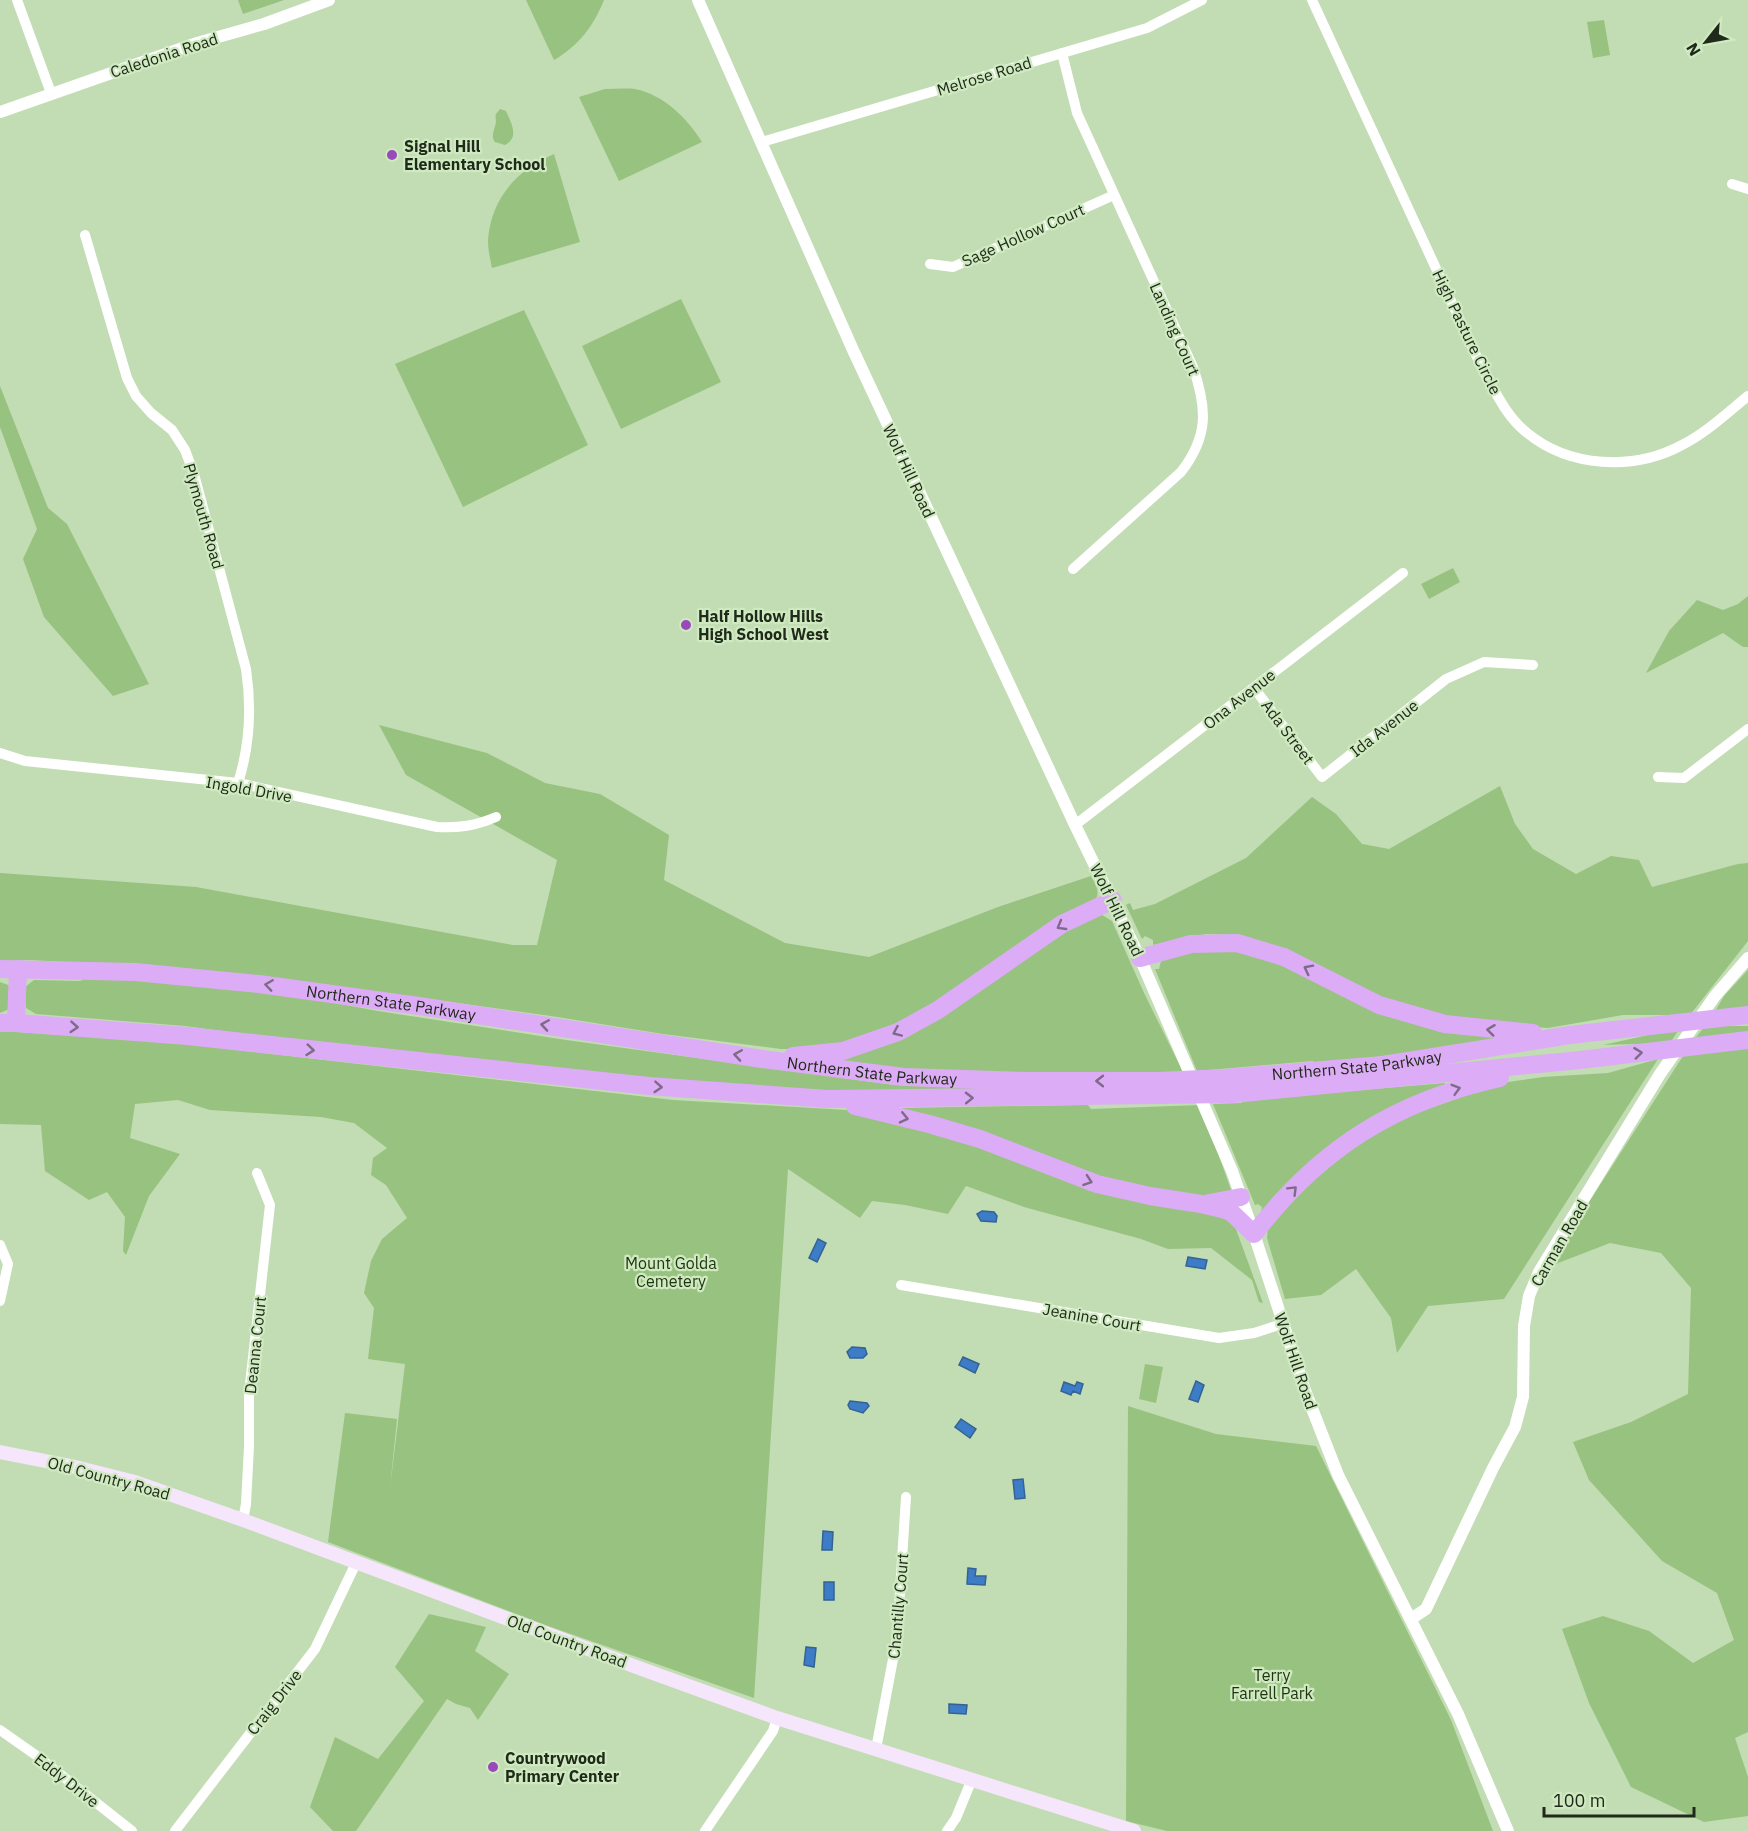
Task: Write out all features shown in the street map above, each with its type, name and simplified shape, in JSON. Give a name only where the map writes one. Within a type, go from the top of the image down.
[{"type":"highway","points":[[762,1059],[843,1051],[898,1032],[938,1010],[1062,924],[1113,900]]},
{"type":"highway","points":[[1140,958],[1191,945],[1237,943],[1284,957],[1379,1005],[1445,1024],[1515,1033],[1570,1035]]},
{"type":"highway","points":[[8,1023],[9,969]]},
{"type":"highway","name":"Northern State Parkway","points":[[9,969],[135,972],[259,984],[762,1059],[904,1077],[1162,1088]]},
{"type":"highway","name":"Northern State Parkway","points":[[1230,1086],[1383,1065],[1570,1035],[1748,1015]]},
{"type":"highway","name":"Northern State Parkway","points":[[8,1023],[188,1036],[649,1086],[827,1099],[1230,1086],[1580,1060],[1748,1040]]},
{"type":"highway","points":[[827,1099],[980,1139],[1096,1184],[1231,1212],[1254,1234],[1313,1170],[1339,1148],[1385,1118],[1439,1094],[1483,1081],[1580,1060]]},
{"type":"highway","points":[[1201,1204],[1241,1197]]},
{"type":"main road","name":"Old Country Road","points":[[0,1452],[116,1477],[243,1520],[777,1718],[1134,1831]]},
{"type":"street","points":[[17,0],[51,93]]},
{"type":"street","name":"Caledonia Road","points":[[0,112],[197,43],[264,24],[329,0]]},
{"type":"street","name":"Wolf Hill Road","points":[[698,0],[853,350],[1075,825],[1140,958],[1241,1197],[1306,1393],[1338,1475],[1458,1714],[1508,1831]]},
{"type":"street","name":"Melrose Road","points":[[762,142],[1147,28],[1202,0]]},
{"type":"street","name":"High Pasture Circle","points":[[1312,0],[1482,368],[1503,407],[1526,432],[1557,452],[1590,461],[1648,459],[1682,445],[1748,396]]},
{"type":"street","name":"Landing Court","points":[[1062,53],[1077,113],[1193,367],[1202,392],[1204,415],[1201,437],[1193,457],[1181,472],[1073,569]]},
{"type":"street","points":[[1732,184],[1748,189]]},
{"type":"street","name":"Sage Hollow Court","points":[[930,264],[953,267],[1114,195]]},
{"type":"street","name":"Plymouth Road","points":[[85,235],[127,378],[136,396],[172,430],[186,450],[194,474],[246,669],[250,699],[250,730],[245,761],[238,783]]},
{"type":"street","name":"Ona Avenue","points":[[1075,825],[1403,573]]},
{"type":"street","name":"Ida Avenue","points":[[1322,777],[1446,679],[1484,662],[1533,665]]},
{"type":"street","name":"Ada Street","points":[[1254,688],[1322,777]]},
{"type":"street","points":[[1658,777],[1684,778],[1748,729]]},
{"type":"street","name":"Ingold Drive","points":[[0,753],[26,761],[238,783],[437,827],[459,828],[478,825],[496,818]]},
{"type":"street","name":"Carman Road","points":[[1411,1619],[1426,1609],[1492,1468],[1515,1427],[1523,1397],[1524,1326],[1529,1296],[1539,1272],[1660,1074],[1715,996],[1748,958]]},
{"type":"street","name":"Deanna Court","points":[[243,1520],[249,1446],[249,1393],[270,1205],[257,1173]]},
{"type":"street","points":[[0,1245],[8,1264],[0,1300]]},
{"type":"street","name":"Jeanine Court","points":[[901,1285],[1219,1338],[1254,1333],[1282,1324]]},
{"type":"street","name":"Chantilly Court","points":[[876,1749],[897,1638],[906,1497]]},
{"type":"street","name":"Craig Drive","points":[[175,1831],[315,1649],[356,1563]]},
{"type":"street","points":[[705,1831],[773,1731],[777,1718]]},
{"type":"street","name":"Eddy Drive","points":[[0,1731],[37,1756],[132,1831]]},
{"type":"street","points":[[947,1831],[956,1818],[972,1779]]},
{"type":"green space","points":[[238,0],[284,0],[243,14]]},
{"type":"green space","points":[[526,0],[604,0],[595,19],[584,34],[571,48],[554,60]]},
{"type":"green space","points":[[1604,20],[1610,55],[1593,58],[1587,22]]},
{"type":"green space","points":[[605,89],[635,89],[656,96],[682,116],[702,142],[619,181],[579,97]]},
{"type":"green space","points":[[500,109],[506,111],[513,130],[510,142],[505,145],[495,142],[493,137],[496,115]]},
{"type":"green space","points":[[554,154],[580,242],[492,268],[488,240],[494,211],[500,199],[508,187],[528,168]]},
{"type":"green space","points":[[681,299],[721,382],[621,429],[582,346]]},
{"type":"green space","points":[[524,310],[588,445],[463,507],[395,364]]},
{"type":"green space","points":[[0,386],[48,508],[67,524],[149,684],[113,696],[44,617],[23,559],[37,529],[0,427]]},
{"type":"green space","points":[[1453,568],[1460,582],[1429,599],[1421,584]]},
{"type":"green space","points":[[1748,596],[1748,647],[1743,647],[1723,633],[1646,673],[1669,631],[1697,600],[1723,610],[1738,604]]},
{"type":"green space","points":[[379,725],[487,753],[545,783],[600,794],[669,835],[664,880],[785,943],[869,957],[998,907],[1091,876],[1097,887],[1097,896],[1096,899],[905,1025],[856,1043],[811,1049],[781,1049],[663,1034],[307,982],[173,968],[30,960],[0,961],[0,873],[196,887],[513,945],[537,945],[557,860],[406,775]]},
{"type":"green space","points":[[1500,786],[1515,824],[1533,849],[1576,874],[1611,856],[1639,860],[1652,887],[1748,863],[1748,941],[1690,1015],[1623,1015],[1548,1028],[1471,1022],[1389,1002],[1242,935],[1206,934],[1153,945],[1153,940],[1145,936],[1142,939],[1126,905],[1130,903],[1133,910],[1155,904],[1246,858],[1312,797],[1336,814],[1362,844],[1389,849]]},
{"type":"green space","points":[[1103,912],[1102,915],[1112,921],[1183,1072],[916,1072],[819,1058],[857,1052],[1062,928]]},
{"type":"green space","points":[[1252,951],[1498,1038],[1479,1043],[1316,1065],[1313,1061],[1197,1071],[1155,969],[1159,969],[1161,961],[1182,952]]},
{"type":"green space","points":[[1748,970],[1748,1007],[1714,1013],[1724,996]]},
{"type":"green space","points":[[95,975],[239,985],[378,1011],[566,1040],[894,1085],[1020,1090],[850,1092],[570,1073],[185,1026],[36,1014],[26,1008],[24,988],[34,980],[80,981]]},
{"type":"green space","points":[[0,982],[8,985],[12,990],[9,1009],[0,1013]]},
{"type":"green space","points":[[1705,1026],[1748,1026],[1748,1034],[1693,1041]]},
{"type":"green space","points":[[1680,1028],[1670,1043],[1603,1045]]},
{"type":"green space","name":"Mount Golda Cemetery","points":[[0,1031],[158,1041],[673,1100],[847,1110],[1215,1210],[1233,1221],[1263,1303],[1259,1302],[1252,1280],[1211,1248],[1168,1249],[1141,1239],[1024,1207],[966,1186],[948,1214],[872,1201],[860,1218],[788,1169],[754,1698],[548,1626],[328,1542],[345,1413],[397,1419],[390,1488],[405,1364],[368,1359],[374,1308],[364,1293],[371,1261],[382,1239],[407,1218],[386,1185],[371,1175],[373,1158],[387,1148],[354,1123],[321,1117],[210,1110],[178,1100],[135,1104],[130,1138],[180,1154],[149,1196],[126,1255],[123,1251],[125,1217],[107,1192],[89,1200],[45,1171],[41,1125],[0,1124]]},
{"type":"green space","points":[[1748,1048],[1748,1732],[1735,1738],[1748,1777],[1748,1816],[1704,1822],[1631,1787],[1589,1703],[1562,1629],[1603,1616],[1649,1631],[1693,1663],[1734,1640],[1717,1593],[1662,1561],[1589,1480],[1573,1442],[1631,1422],[1688,1394],[1691,1288],[1661,1253],[1610,1243],[1553,1265],[1569,1233],[1685,1053]]},
{"type":"green space","points":[[1658,1059],[1504,1299],[1428,1306],[1397,1353],[1391,1318],[1356,1269],[1321,1295],[1285,1299],[1267,1238],[1268,1227],[1313,1178],[1383,1125],[1501,1083],[1543,1077],[1608,1073]]},
{"type":"green space","points":[[1445,1083],[1445,1087],[1403,1103],[1261,1212],[1262,1207],[1255,1205],[1213,1104],[1242,1103],[1242,1100]]},
{"type":"green space","points":[[1088,1105],[1091,1109],[1201,1105],[1231,1190],[1229,1196],[1181,1196],[1107,1183],[898,1108]]},
{"type":"green space","points":[[1145,1364],[1163,1367],[1156,1403],[1139,1399]]},
{"type":"green space","name":"Terry Farrell Park","points":[[1128,1406],[1216,1434],[1316,1446],[1451,1720],[1493,1831],[1167,1831],[1126,1821]]},
{"type":"green space","points":[[429,1614],[486,1627],[475,1651],[509,1674],[478,1720],[470,1708],[447,1699],[356,1831],[333,1831],[310,1807],[335,1737],[378,1759],[424,1701],[395,1667]]},
{"type":"water","points":[[982,1211],[994,1212],[997,1216],[996,1222],[981,1221],[977,1214]]},
{"type":"water","points":[[818,1239],[826,1243],[817,1262],[809,1258]]},
{"type":"water","points":[[1188,1257],[1207,1260],[1205,1269],[1186,1266]]},
{"type":"water","points":[[852,1347],[865,1348],[867,1354],[863,1358],[850,1358],[847,1352]]},
{"type":"water","points":[[963,1357],[979,1364],[975,1373],[959,1365]]},
{"type":"water","points":[[1196,1381],[1204,1385],[1198,1402],[1189,1399]]},
{"type":"water","points":[[1064,1382],[1075,1386],[1077,1382],[1083,1384],[1080,1394],[1073,1391],[1071,1395],[1061,1391]]},
{"type":"water","points":[[850,1401],[867,1403],[869,1406],[863,1413],[850,1409],[848,1405]]},
{"type":"water","points":[[961,1419],[976,1429],[970,1438],[955,1427]]},
{"type":"water","points":[[1023,1479],[1025,1498],[1015,1499],[1013,1480]]},
{"type":"water","points":[[823,1531],[833,1532],[832,1550],[822,1550]]},
{"type":"water","points":[[968,1568],[976,1569],[975,1576],[986,1576],[985,1585],[967,1584]]},
{"type":"water","points":[[824,1582],[834,1582],[834,1600],[824,1600]]},
{"type":"water","points":[[806,1647],[816,1648],[814,1667],[804,1665]]},
{"type":"water","points":[[949,1704],[967,1705],[966,1714],[949,1713]]},
{"type":"place","name":"Signal Hill Elementary School","points":[[392,155]]},
{"type":"place","name":"Half Hollow Hills High School West","points":[[686,625]]},
{"type":"place","name":"Countrywood Primary Center","points":[[493,1767]]}]
